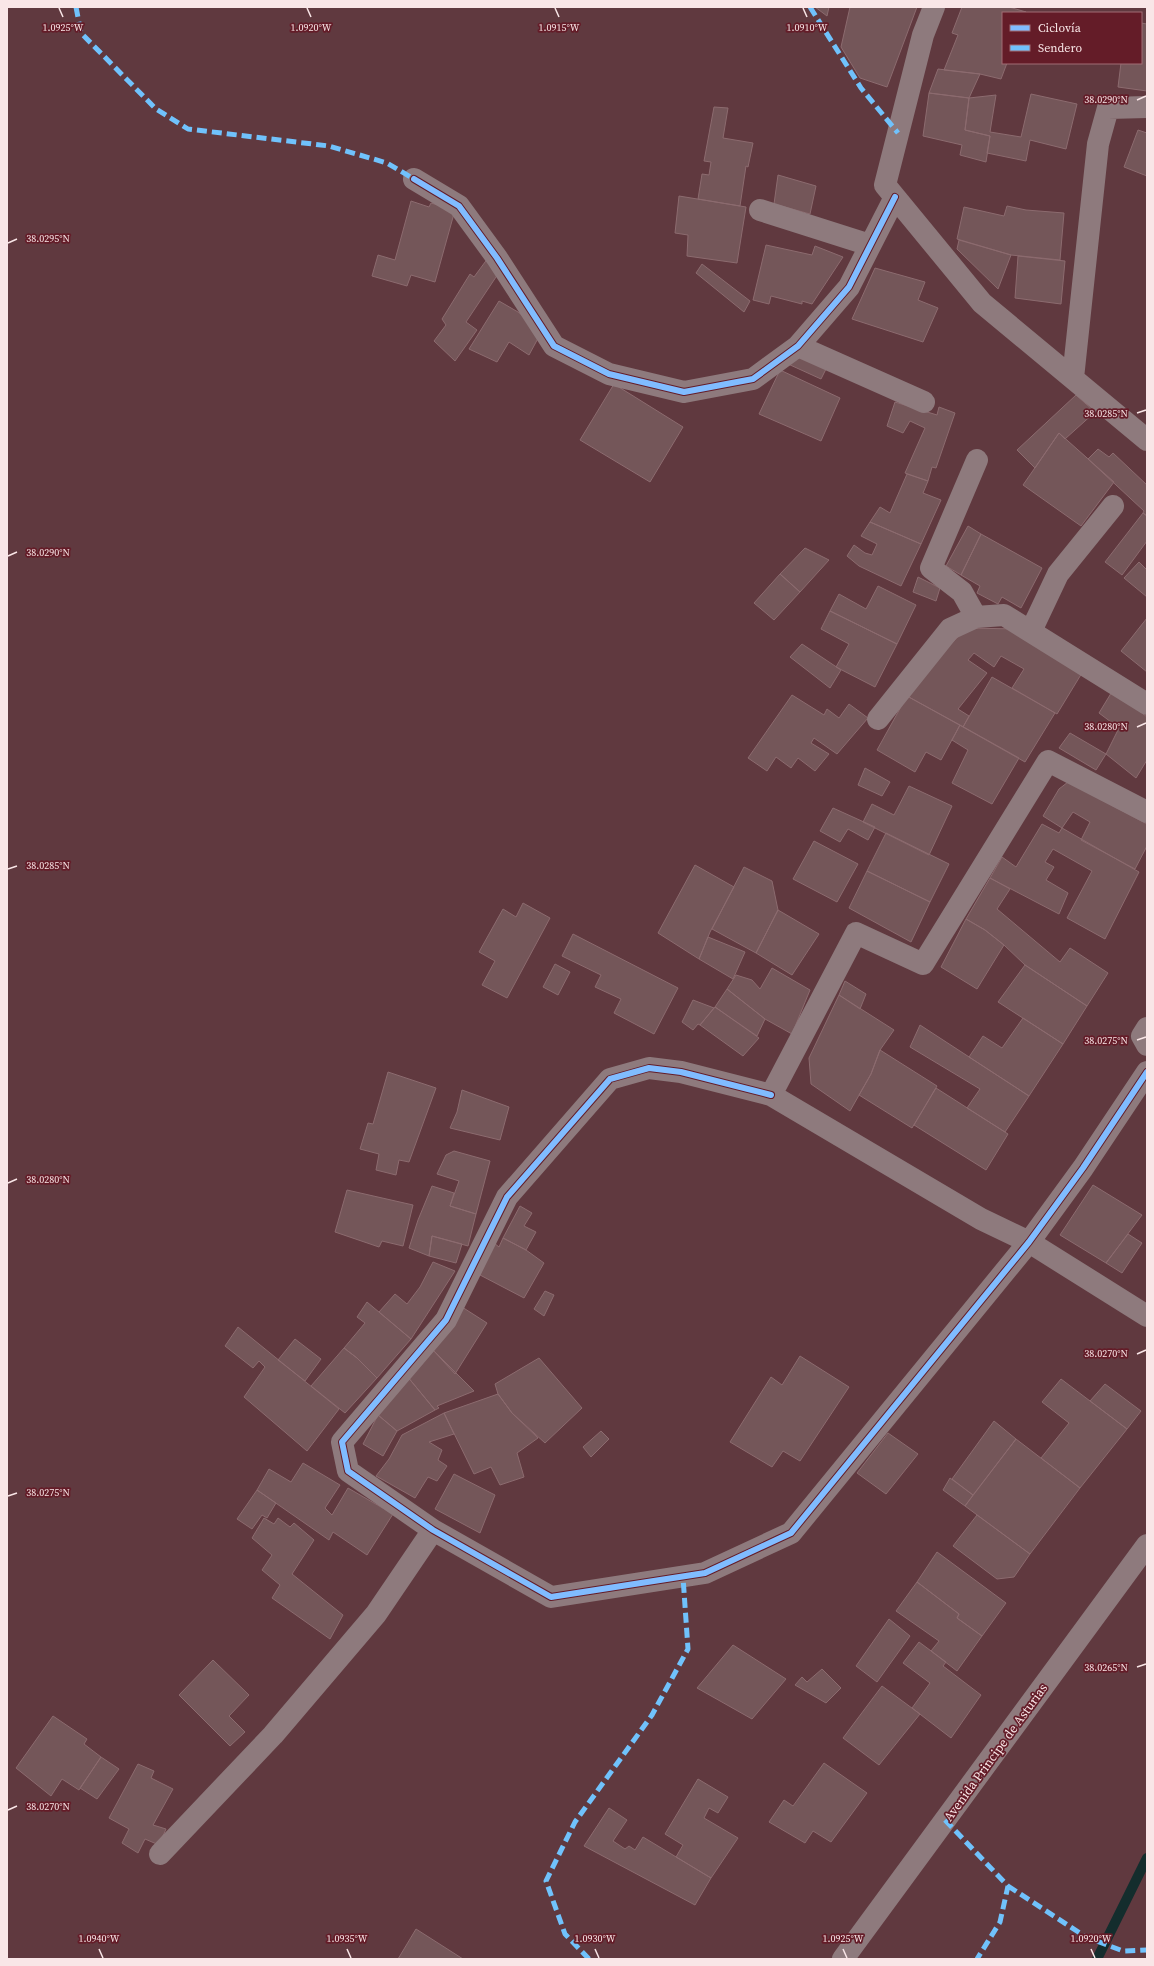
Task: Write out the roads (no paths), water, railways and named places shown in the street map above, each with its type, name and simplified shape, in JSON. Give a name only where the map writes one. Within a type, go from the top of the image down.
[{"type":"street","points":[[934,7],[923,35],[885,185],[982,303],[1147,440]]},
{"type":"street","points":[[1073,378],[1098,144],[1108,108],[1147,107]]},
{"type":"street","points":[[414,179],[459,206],[497,258],[554,346],[609,374],[684,392],[753,379],[798,346],[849,286],[895,197]]},
{"type":"street","points":[[760,210],[870,245]]},
{"type":"street","points":[[798,346],[924,402]]},
{"type":"street","points":[[976,617],[962,592],[931,568],[977,460]]},
{"type":"street","points":[[1031,631],[1058,574],[1113,506]]},
{"type":"street","points":[[878,719],[950,630],[976,617],[1004,615],[1147,704]]},
{"type":"street","points":[[771,1095],[856,933],[923,964],[1048,761],[1147,812]]},
{"type":"street","points":[[1147,1028],[1142,1036],[1147,1045]]},
{"type":"street","points":[[1147,1072],[1083,1168],[1029,1242],[791,1532],[705,1573],[550,1597],[433,1530],[348,1471],[342,1442],[446,1320],[506,1197],[610,1080],[649,1068],[681,1072],[771,1095],[981,1219],[1029,1242],[1147,1316]]},
{"type":"street","points":[[160,1854],[273,1735],[376,1614],[433,1530]]},
{"type":"street","name":"Avenida Principe de Asturias","points":[[843,1959],[1147,1545]]},
{"type":"waterway","points":[[1097,1959],[1147,1858]]}]
